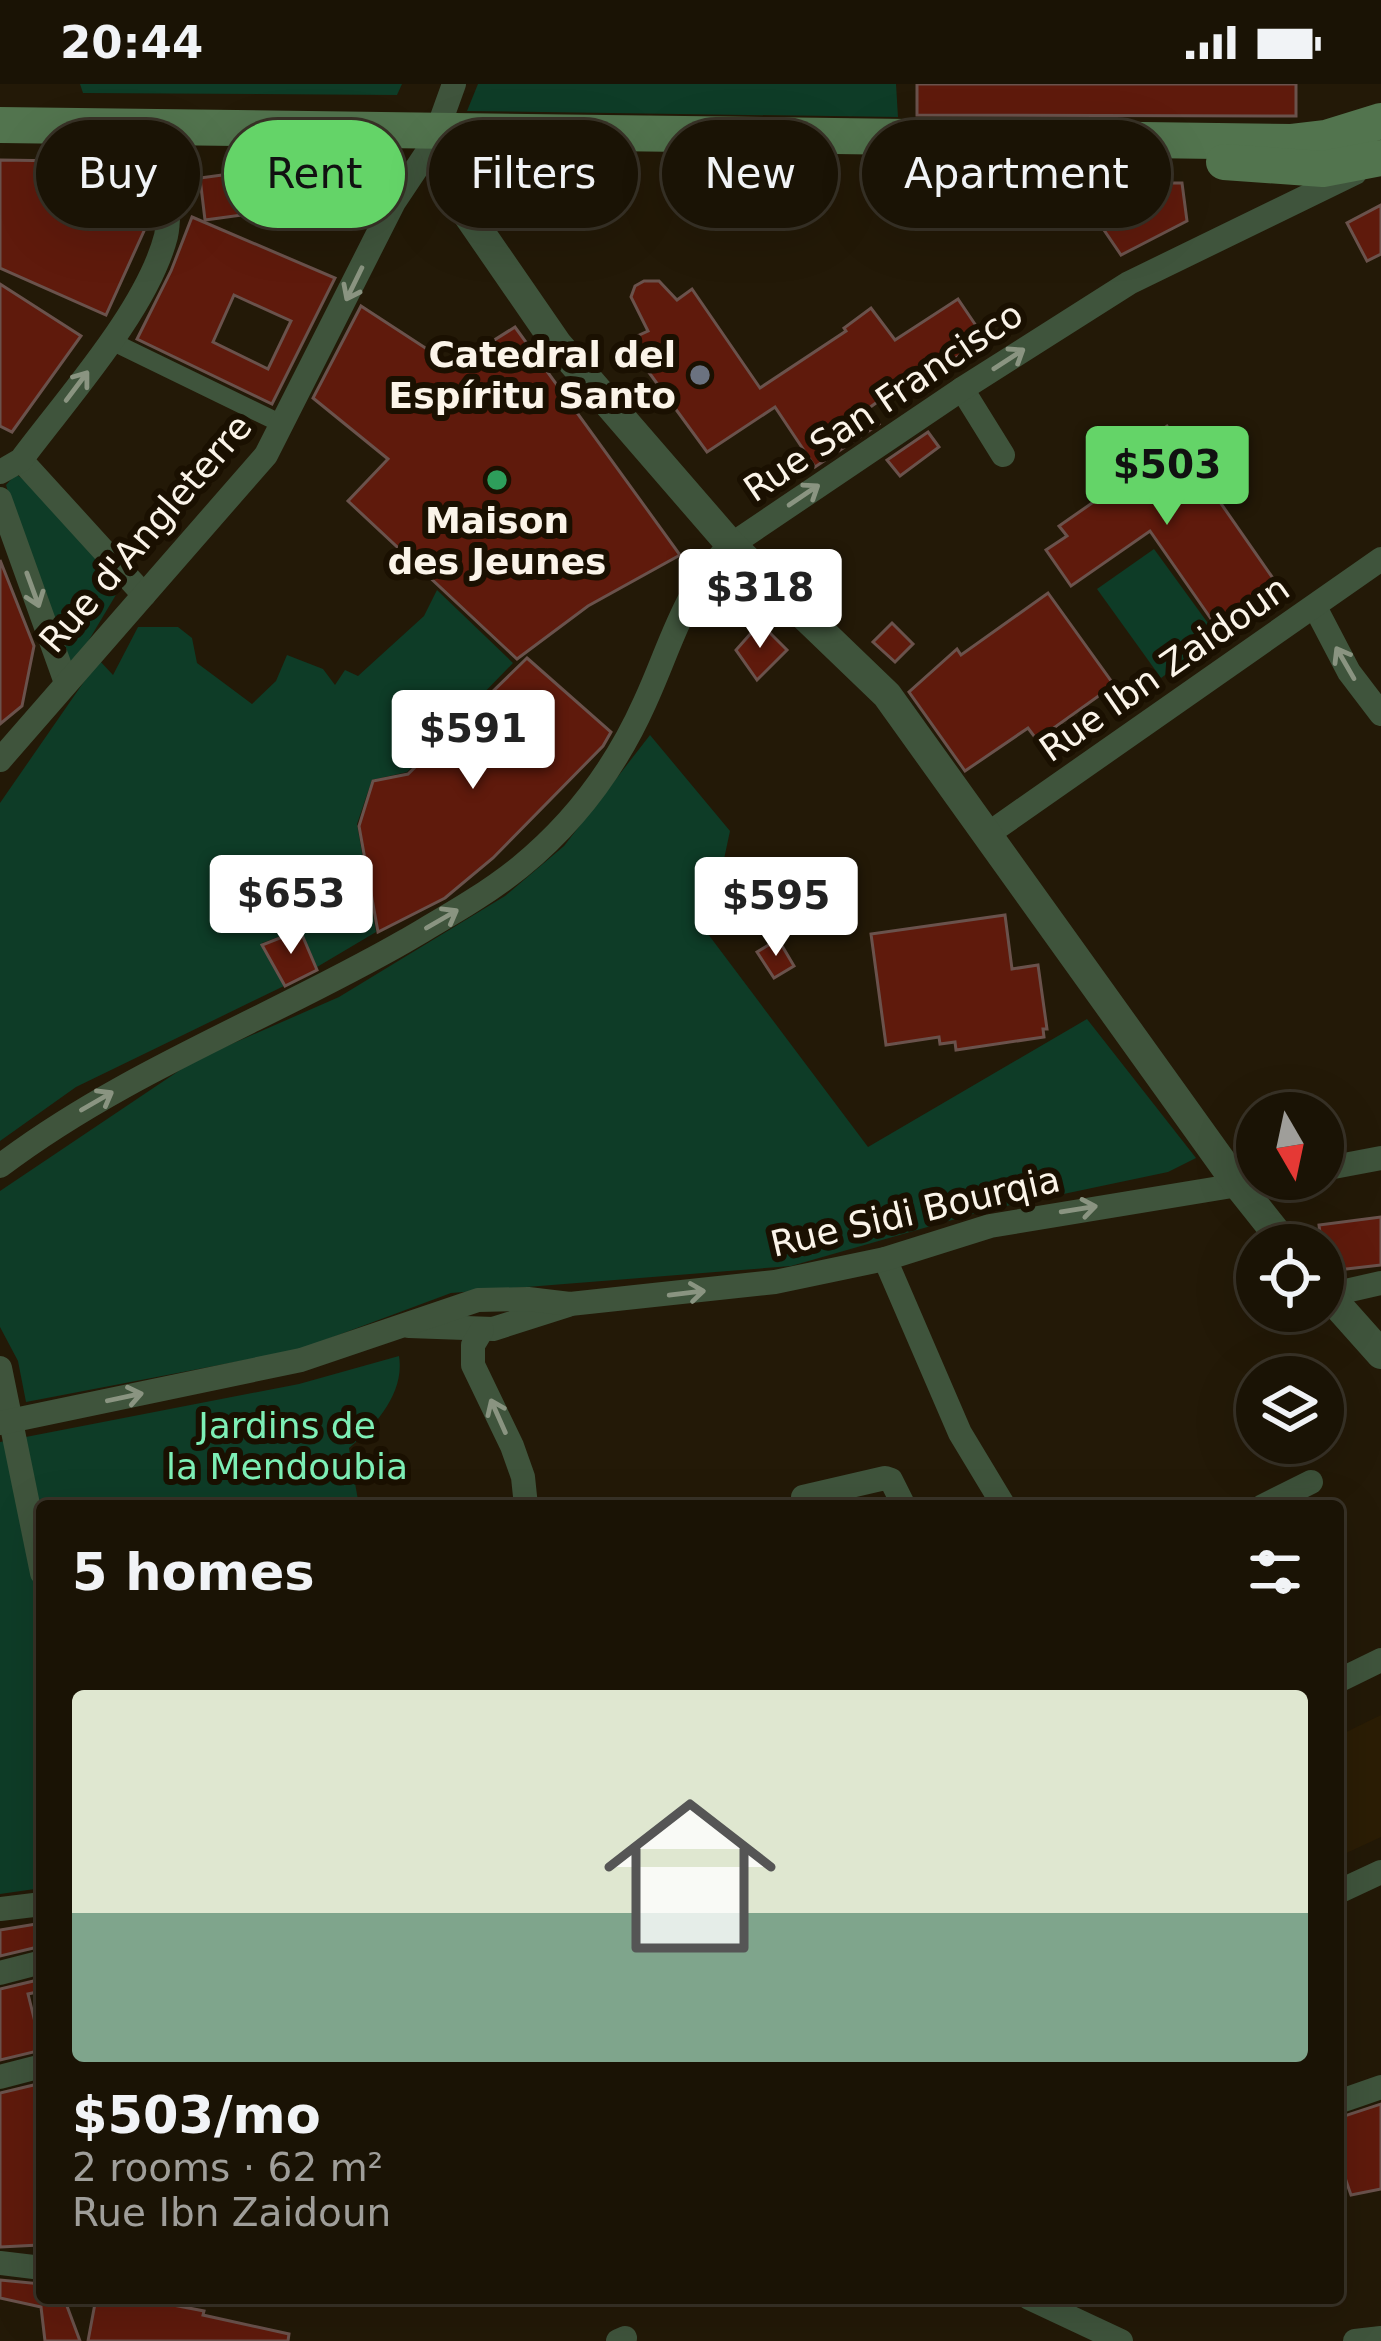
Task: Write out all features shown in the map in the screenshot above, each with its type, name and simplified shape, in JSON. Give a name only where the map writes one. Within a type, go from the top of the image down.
[{"type":"main road","points":[[638,138],[1292,142],[1381,122]]},
{"type":"main road","points":[[0,125],[429,137]]},
{"type":"main road","points":[[200,143],[429,137]]},
{"type":"main road","points":[[0,143],[36,143]]},
{"type":"main road","points":[[638,144],[1299,169],[1381,160]]},
{"type":"street","name":"Rue d'Angleterre","points":[[441,120],[454,84]]},
{"type":"street","name":"Rue d'Angleterre","points":[[0,760],[266,455],[394,202],[429,147]]},
{"type":"street","name":"Rue San Francisco","points":[[0,1166],[49,1129],[332,983],[462,908],[518,868],[559,832],[609,771],[646,700],[694,587],[731,545],[1129,283],[1381,160]]},
{"type":"street","points":[[144,595],[10,466],[111,341],[165,239],[164,228]]},
{"type":"street","points":[[477,228],[557,344],[731,545],[887,695],[1236,1182]]},
{"type":"street","points":[[111,341],[284,425]]},
{"type":"street","points":[[962,389],[1003,455]]},
{"type":"street","points":[[0,499],[65,680]]},
{"type":"street","name":"Rue Ibn Zaidoun","points":[[988,834],[1381,559]]},
{"type":"street","points":[[1315,608],[1349,672],[1381,714]]},
{"type":"street","points":[[1344,1165],[1381,1158]]},
{"type":"street","name":"Rue Sidi Bourqia","points":[[5,1422],[301,1360],[478,1300],[571,1304],[775,1282],[885,1259],[990,1226],[1236,1186]]},
{"type":"street","points":[[1250,1200],[1269,1224]]},
{"type":"street","points":[[885,1259],[960,1433],[1000,1500]]},
{"type":"street","points":[[1344,1289],[1381,1283]]},
{"type":"street","name":"Rue Sidi Bourqia","points":[[409,1326],[482,1330],[530,1320],[571,1304]]},
{"type":"street","points":[[1344,1313],[1381,1354]]},
{"type":"street","points":[[482,1330],[473,1345],[473,1365],[512,1446],[525,1500]]},
{"type":"street","points":[[0,1368],[5,1422],[36,1549]]},
{"type":"street","points":[[803,1497],[885,1478],[891,1480],[901,1500]]},
{"type":"street","points":[[1275,1500],[1311,1482]]},
{"type":"street","points":[[1344,1678],[1381,1660]]},
{"type":"street","points":[[1344,1889],[1381,1872]]},
{"type":"street","points":[[0,1909],[36,1905]]},
{"type":"street","points":[[0,1973],[36,1964]]},
{"type":"street","points":[[0,2078],[36,2068]]},
{"type":"street","points":[[1344,2100],[1381,2087]]},
{"type":"street","points":[[0,2263],[36,2267]]},
{"type":"street","points":[[1042,2304],[1120,2341]]},
{"type":"street","points":[[1354,2341],[1381,2338]]},
{"type":"shaded area","points":[[1381,1715],[1381,1837],[1344,1854],[1344,1733]]},
{"type":"green space","points":[[80,84],[402,84],[397,95],[83,93]]},
{"type":"green space","points":[[478,84],[896,84],[898,117],[467,111]]},
{"type":"green space","points":[[16,474],[39,491],[123,583],[65,680],[6,485]]},
{"type":"green space","points":[[1154,549],[1218,637],[1161,678],[1097,589]]},
{"type":"green space","points":[[437,590],[513,663],[407,772],[372,780],[357,824],[376,932],[317,967],[300,929],[262,943],[284,986],[76,1087],[0,1141],[0,803],[99,660],[113,675],[138,627],[178,627],[192,638],[197,663],[252,704],[276,681],[287,655],[323,669],[335,685],[345,670],[358,676],[424,616]]},
{"type":"green space","points":[[650,735],[730,831],[708,934],[868,1147],[1087,1019],[1196,1158],[1168,1172],[987,1210],[791,1266],[451,1293],[298,1350],[26,1402],[18,1361],[0,1327],[0,1191],[195,1060],[339,997],[505,896],[564,846]]},
{"type":"green space","name":"Jardins de la Mendoubia","points":[[399,1356],[393,1396],[369,1430],[349,1448],[358,1500],[36,1500],[36,1889],[0,1894],[0,1442],[299,1384]]},
{"type":"building","points":[[917,84],[1296,84],[1296,116],[917,115]]},
{"type":"building","points":[[0,160],[36,161],[36,228],[144,228],[106,315],[0,268]]},
{"type":"building","points":[[224,175],[224,217],[205,220],[200,178]]},
{"type":"building","points":[[1171,183],[1182,183],[1187,221],[1121,255],[1104,230],[1171,228]]},
{"type":"building","points":[[1381,205],[1381,254],[1367,261],[1347,223]]},
{"type":"building","points":[[200,220],[335,278],[272,404],[137,339],[188,228],[200,228]],"holes":[[[234,295],[291,321],[268,369],[213,342]]]},
{"type":"building","points":[[659,281],[677,300],[692,289],[760,388],[846,331],[871,308],[895,340],[958,299],[985,339],[931,374],[926,367],[869,408],[879,424],[815,467],[775,407],[707,452],[626,341],[648,331],[631,297],[635,286]]},
{"type":"building","points":[[0,284],[81,336],[12,432],[0,426]]},
{"type":"building","name":"Maison des Jeunes","points":[[361,306],[453,366],[515,327],[680,555],[588,606],[517,659],[348,501],[388,459],[313,398]]},
{"type":"building","points":[[1167,426],[1277,584],[1216,626],[1150,531],[1071,586],[1046,550],[1067,536],[1059,526],[1118,485],[1106,468]]},
{"type":"building","points":[[928,432],[939,447],[900,476],[887,460]]},
{"type":"building","points":[[0,560],[34,646],[22,706],[0,724]]},
{"type":"building","points":[[1048,593],[1114,685],[1037,740],[1028,728],[965,771],[909,692],[957,649],[961,655]]},
{"type":"building","points":[[760,623],[787,650],[757,680],[736,650]]},
{"type":"building","points":[[892,623],[913,644],[895,662],[873,642]]},
{"type":"building","points":[[527,658],[611,732],[603,746],[493,858],[445,898],[378,932],[359,826],[373,781],[408,774]]},
{"type":"building","points":[[1005,915],[1012,969],[1038,965],[1047,1029],[1043,1029],[1044,1037],[956,1050],[955,1042],[940,1044],[939,1037],[886,1045],[871,934]]},
{"type":"building","points":[[300,930],[317,970],[285,986],[262,945]]},
{"type":"building","points":[[778,939],[794,966],[774,978],[757,952]]},
{"type":"building","points":[[1381,1217],[1381,1265],[1344,1269],[1344,1224],[1327,1224]]},
{"type":"building","points":[[36,1924],[36,1947],[0,1956],[0,1930]]},
{"type":"building","points":[[36,1980],[36,1992],[28,1994],[36,2051],[0,2060],[0,1989]]},
{"type":"building","points":[[36,2084],[36,2245],[0,2247],[0,2093]]},
{"type":"building","points":[[1381,2104],[1381,2189],[1351,2195],[1344,2175],[1344,2116]]},
{"type":"building","points":[[0,2280],[36,2283],[36,2304],[66,2304],[80,2341],[45,2341],[41,2307],[0,2298]]},
{"type":"building","points":[[95,2304],[168,2304],[289,2334],[288,2341],[88,2341]]},
{"type":"place","name":"Catedral del Espíritu Santo","points":[[700,375]]},
{"type":"place","name":"Maison des Jeunes","points":[[497,480]]}]
